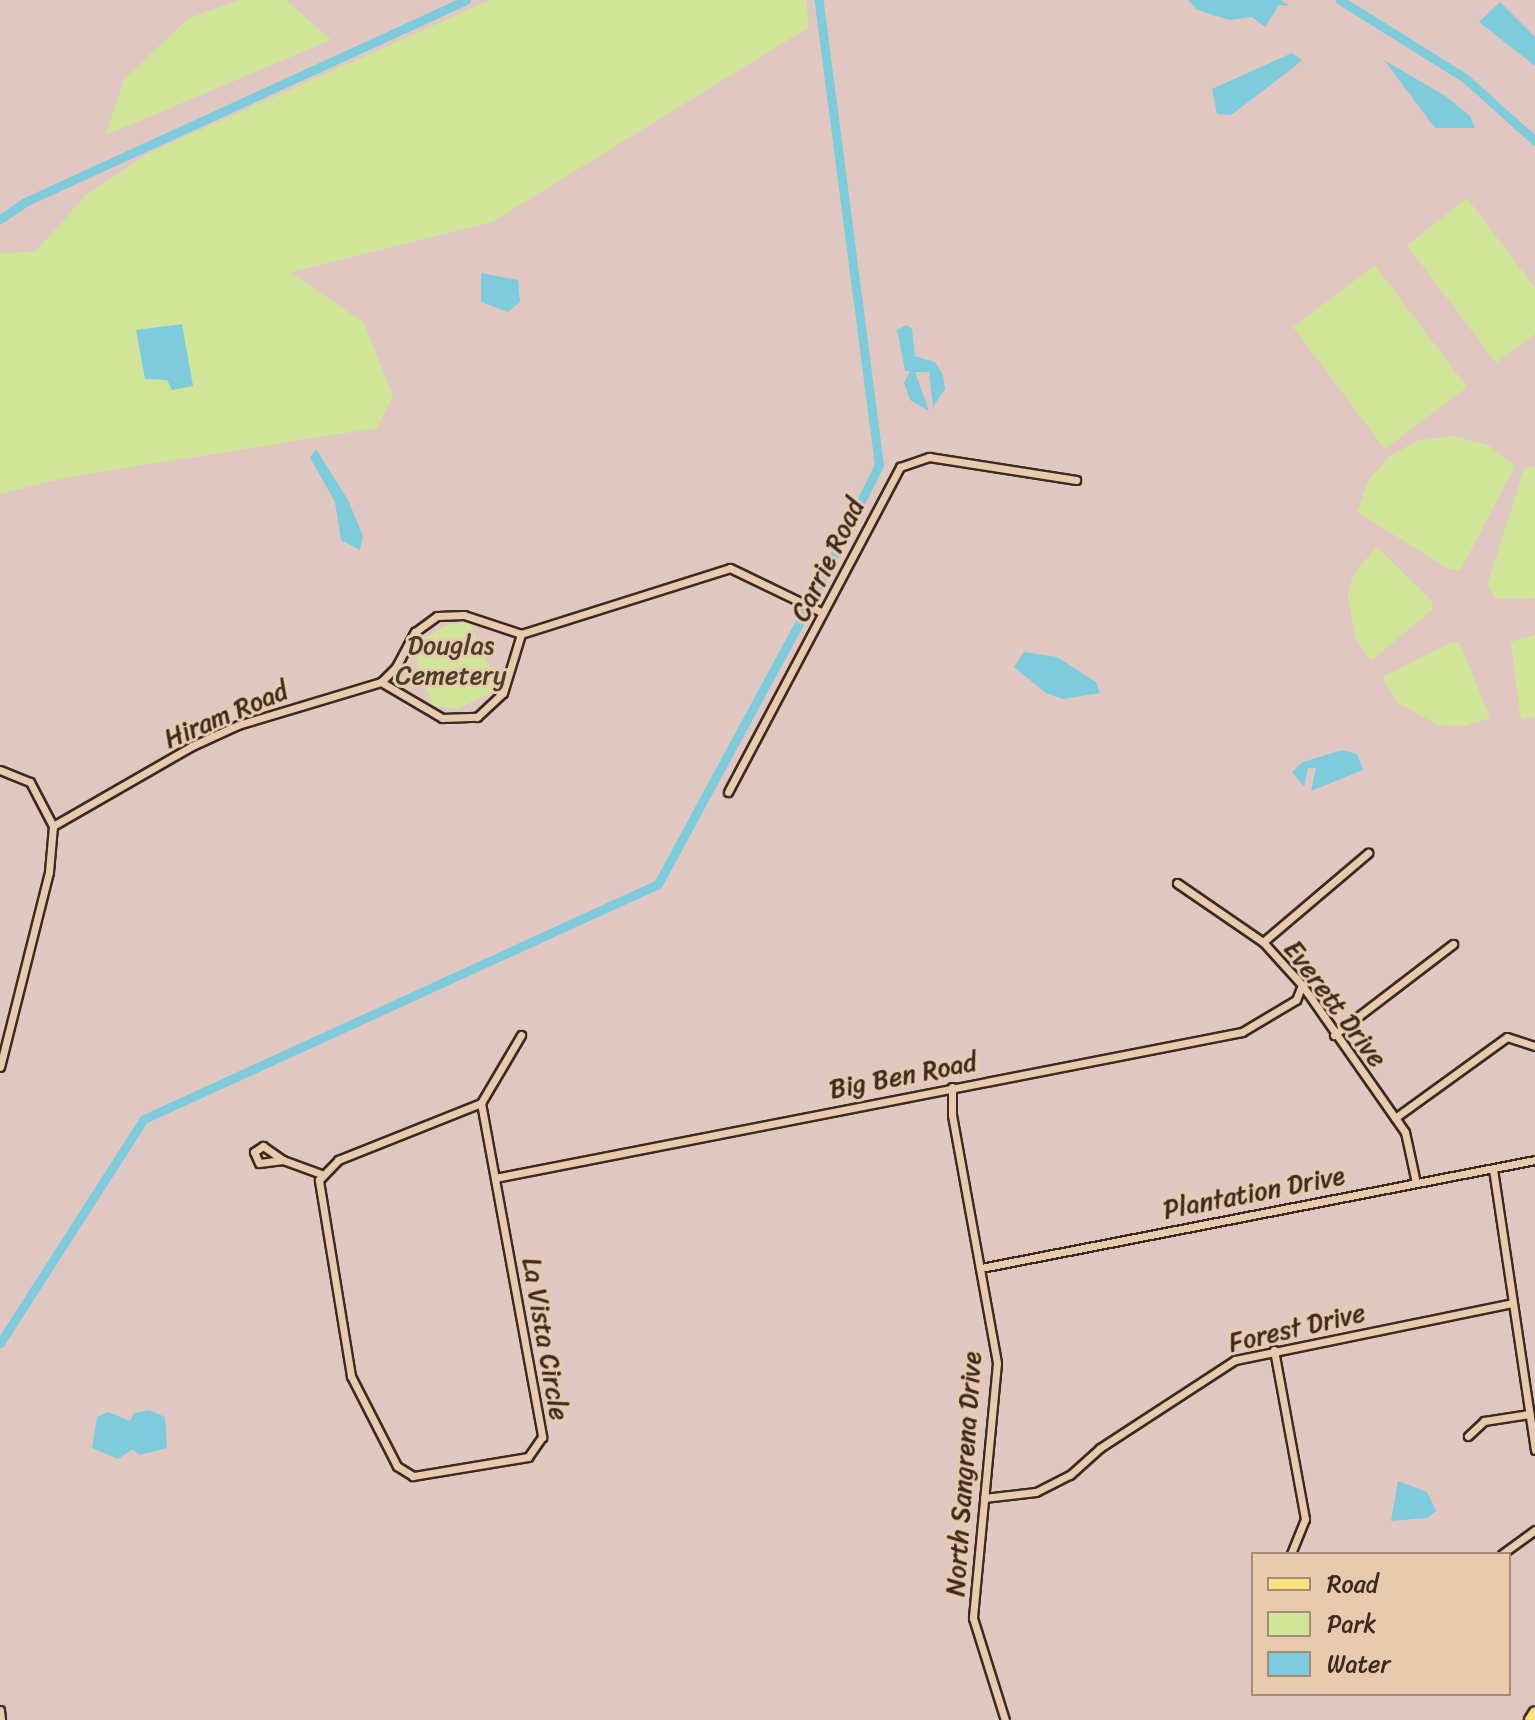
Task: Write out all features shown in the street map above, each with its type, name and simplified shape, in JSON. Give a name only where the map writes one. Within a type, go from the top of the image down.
[{"type":"main road","points":[[1530,1720],[1535,1712]]},
{"type":"street","name":"Carrie Road","points":[[728,792],[802,658],[821,612],[892,478],[910,461],[929,457],[1076,480]]},
{"type":"street","points":[[521,634],[503,693],[477,717],[442,718],[381,682],[396,667],[415,632],[437,616],[464,615],[521,634],[730,568],[821,612]]},
{"type":"street","name":"Hiram Road","points":[[53,826],[238,725],[381,682]]},
{"type":"street","points":[[0,770],[30,782],[53,826],[49,872],[0,1067]]},
{"type":"street","points":[[1263,942],[1368,853]]},
{"type":"street","name":"Everett Drive","points":[[1177,883],[1263,942],[1302,985],[1334,1035],[1405,1132],[1416,1183]]},
{"type":"street","points":[[1334,1035],[1453,944]]},
{"type":"street","name":"Big Ben Road","points":[[495,1178],[1242,1032],[1296,1000],[1302,985]]},
{"type":"street","points":[[283,1160],[321,1174],[338,1160],[481,1103],[521,1035]]},
{"type":"street","points":[[1395,1118],[1507,1037],[1535,1046]]},
{"type":"street","name":"North Sangrena Drive","points":[[952,1087],[952,1115],[997,1363],[973,1618],[1005,1720]]},
{"type":"street","name":"La Vista Circle","points":[[321,1174],[319,1191],[351,1376],[397,1466],[413,1476],[528,1457],[542,1437],[481,1103]]},
{"type":"street","name":"Plantation Drive","points":[[981,1268],[1535,1160]]},
{"type":"street","points":[[1493,1169],[1535,1450]]},
{"type":"street","name":"Forest Drive","points":[[984,1498],[1036,1492],[1070,1475],[1212,1372],[1274,1350],[1512,1303]]},
{"type":"street","points":[[1274,1350],[1305,1519],[1292,1552]]},
{"type":"street","points":[[1468,1436],[1484,1421],[1529,1414]]},
{"type":"street","points":[[1505,1552],[1535,1530]]},
{"type":"street","points":[[0,1710],[1,1720]]},
{"type":"green space","points":[[240,0],[286,0],[331,40],[106,135],[124,79],[189,18]]},
{"type":"green space","points":[[490,0],[806,0],[809,27],[492,222],[291,272],[364,323],[393,396],[377,428],[69,477],[0,494],[0,253],[35,252],[86,195],[147,154]]},
{"type":"green space","points":[[1467,198],[1535,288],[1535,334],[1496,363],[1407,245]]},
{"type":"green space","points":[[1375,265],[1467,387],[1385,449],[1293,327]]},
{"type":"green space","points":[[1452,436],[1488,445],[1515,466],[1460,571],[1447,568],[1357,512],[1368,481],[1389,457],[1416,441]]},
{"type":"green space","points":[[1535,466],[1535,598],[1496,599],[1487,586],[1524,469]]},
{"type":"green space","points":[[1376,546],[1431,600],[1433,609],[1371,661],[1356,639],[1348,598],[1352,578]]},
{"type":"green space","name":"Douglas Cemetery","points":[[469,622],[500,689],[457,709],[433,706],[411,646],[447,625]]},
{"type":"green space","points":[[1535,635],[1535,717],[1521,720],[1511,642]]},
{"type":"green space","points":[[1452,642],[1460,643],[1490,718],[1464,726],[1438,725],[1399,704],[1385,684],[1383,677]]},
{"type":"water","points":[[1188,0],[1281,0],[1289,6],[1279,5],[1265,27],[1252,17],[1229,20],[1197,10]]},
{"type":"water","points":[[1500,2],[1535,37],[1535,66],[1479,22]]},
{"type":"water","points":[[1292,53],[1302,60],[1231,115],[1217,114],[1212,89]]},
{"type":"water","points":[[1384,60],[1447,97],[1470,116],[1475,128],[1435,128]]},
{"type":"water","points":[[481,273],[518,280],[520,302],[508,312],[481,302]]},
{"type":"water","points":[[182,324],[193,386],[172,390],[167,380],[145,379],[136,330]]},
{"type":"water","points":[[906,325],[912,328],[915,356],[935,362],[943,375],[945,389],[933,407],[929,372],[915,372],[929,411],[910,400],[904,383],[910,371],[905,371],[897,330]]},
{"type":"water","points":[[316,449],[348,500],[363,536],[360,550],[341,540],[335,502],[310,458]]},
{"type":"water","points":[[1024,652],[1057,657],[1096,682],[1100,693],[1063,699],[1046,693],[1014,667]]},
{"type":"water","points":[[1342,750],[1357,754],[1363,770],[1311,791],[1316,768],[1308,768],[1304,787],[1292,772],[1303,762]]},
{"type":"water","points":[[149,1410],[165,1417],[167,1448],[139,1455],[133,1449],[118,1459],[92,1448],[97,1417],[108,1412],[130,1421],[134,1413]]},
{"type":"water","points":[[1398,1481],[1427,1492],[1436,1511],[1427,1518],[1391,1521]]},
{"type":"waterway","points":[[0,219],[25,202],[466,0]]},
{"type":"waterway","points":[[815,593],[879,465],[819,0]]},
{"type":"waterway","points":[[1340,0],[1465,78],[1535,141]]},
{"type":"waterway","points":[[812,598],[815,593]]},
{"type":"waterway","points":[[804,614],[806,610]]},
{"type":"waterway","points":[[0,1343],[144,1119],[658,884],[804,614]]}]
